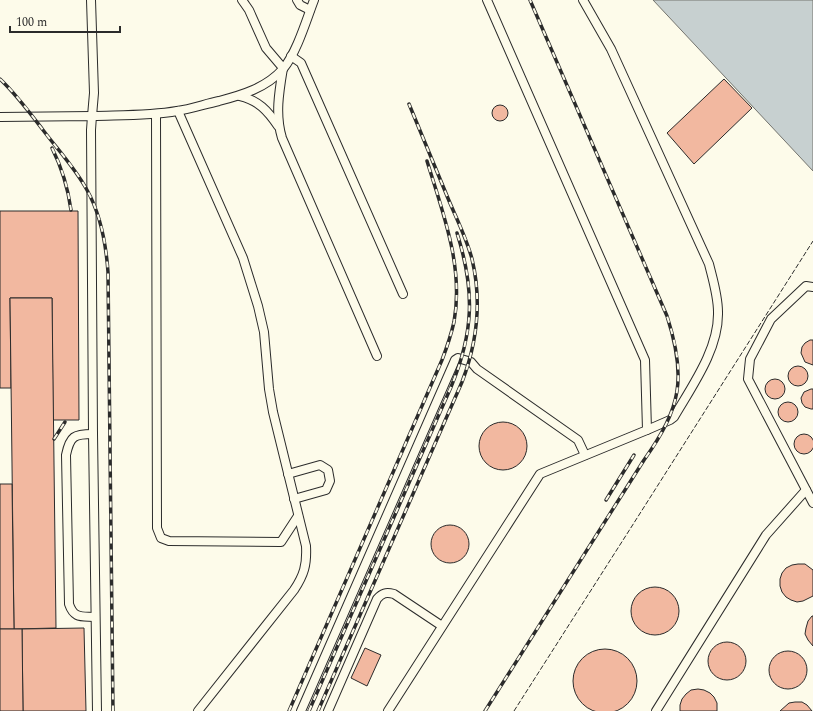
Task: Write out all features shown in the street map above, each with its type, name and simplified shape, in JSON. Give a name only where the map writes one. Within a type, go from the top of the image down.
[{"type":"lane","points":[[91,0],[94,93],[91,130],[97,711]]},
{"type":"lane","points":[[242,0],[249,10],[266,48],[283,68],[278,100],[278,126]]},
{"type":"lane","points":[[297,0],[300,6],[310,10]]},
{"type":"lane","points":[[0,117],[156,114],[178,111],[239,96],[263,85],[283,68],[291,56],[314,0]]},
{"type":"lane","points":[[487,0],[645,360],[647,430]]},
{"type":"lane","points":[[388,711],[540,474],[647,430],[674,417],[709,355],[716,334],[718,313],[716,288],[709,264],[611,49],[583,0]]},
{"type":"lane","points":[[291,56],[301,63],[403,294]]},
{"type":"lane","points":[[239,96],[248,98],[263,108],[268,112],[278,126],[377,356]]},
{"type":"lane","points":[[178,111],[243,258],[258,306],[264,332],[269,389],[273,412],[306,546],[305,569],[300,580],[198,711]]},
{"type":"lane","points":[[156,114],[157,528],[161,538],[169,541],[282,542],[298,516]]},
{"type":"lane","points":[[813,287],[806,286],[771,319],[750,359],[748,379],[813,503]]},
{"type":"lane","points":[[301,711],[455,360],[458,358],[471,362],[477,369],[578,440],[585,455]]},
{"type":"lane","points":[[93,434],[80,434],[73,437],[68,444],[66,455],[69,604],[72,612],[77,616],[95,617]]},
{"type":"lane","points":[[288,474],[320,465],[328,470],[330,481],[326,490],[294,499]]},
{"type":"lane","points":[[656,711],[766,535],[806,490]]},
{"type":"lane","points":[[328,711],[380,595],[388,593],[394,594],[442,626]]},
{"type":"shaded area","points":[[653,0],[813,0],[813,171]]},
{"type":"building","points":[[724,79],[752,108],[694,164],[667,133]]},
{"type":"building","points":[[497,105],[503,105],[508,110],[506,119],[503,121],[497,121],[492,116],[492,110]]},
{"type":"building","points":[[0,211],[78,211],[79,420],[53,420],[52,298],[10,298],[11,388],[0,388]]},
{"type":"building","points":[[10,298],[52,298],[56,628],[14,629]]},
{"type":"building","points":[[810,340],[813,340],[813,365],[805,362],[801,353],[802,347]]},
{"type":"building","points":[[798,366],[805,369],[808,376],[805,383],[798,386],[791,383],[788,376],[791,369]]},
{"type":"building","points":[[775,379],[782,382],[785,389],[782,396],[775,399],[768,396],[765,389],[768,382]]},
{"type":"building","points":[[813,389],[813,409],[805,407],[801,398],[804,392]]},
{"type":"building","points":[[788,402],[795,405],[798,412],[795,419],[788,422],[781,419],[778,412],[781,405]]},
{"type":"building","points":[[498,422],[508,422],[517,426],[523,432],[526,437],[526,455],[517,466],[508,470],[498,470],[489,466],[483,460],[479,451],[479,441],[483,432],[489,426]]},
{"type":"building","points":[[804,434],[811,437],[814,444],[811,451],[804,454],[797,451],[794,444],[797,437]]},
{"type":"building","points":[[0,484],[12,484],[14,629],[0,629]]},
{"type":"building","points":[[446,525],[454,525],[461,528],[466,533],[469,544],[466,555],[461,560],[454,563],[446,563],[439,560],[434,555],[431,548],[431,540],[434,533],[439,528]]},
{"type":"building","points":[[798,564],[805,564],[813,570],[813,596],[797,602],[786,597],[782,592],[780,579],[786,568]]},
{"type":"building","points":[[650,587],[660,587],[669,591],[675,597],[678,602],[678,620],[669,631],[660,635],[650,635],[641,631],[635,625],[631,616],[631,606],[635,597],[641,591]]},
{"type":"building","points":[[812,616],[813,646],[805,634],[808,621]]},
{"type":"building","points":[[84,628],[86,711],[23,711],[22,629]]},
{"type":"building","points":[[0,629],[22,629],[23,711],[0,711]]},
{"type":"building","points":[[723,642],[731,642],[738,645],[743,650],[746,661],[743,672],[738,677],[731,680],[723,680],[716,677],[711,672],[708,665],[708,657],[711,650],[716,645]]},
{"type":"building","points":[[365,648],[381,655],[367,686],[351,678]]},
{"type":"building","points":[[605,649],[617,651],[628,658],[635,669],[637,681],[635,693],[628,704],[617,711],[605,713],[593,711],[582,704],[575,693],[573,681],[575,669],[582,658],[593,651]]},
{"type":"building","points":[[784,651],[792,651],[799,654],[804,659],[807,670],[804,681],[799,686],[792,689],[784,689],[777,686],[772,681],[769,674],[769,666],[772,659],[777,654]]},
{"type":"building","points":[[698,689],[710,693],[714,697],[717,703],[717,711],[680,711],[682,699],[686,694],[691,690]]},
{"type":"building","points":[[802,702],[812,711],[780,711],[789,703]]},
{"type":"railway","points":[[485,711],[656,441],[673,408],[677,392],[677,357],[667,316],[530,0]]},
{"type":"railway","points":[[0,79],[28,110],[72,167],[87,190],[96,209],[106,251],[108,272],[113,711]]},
{"type":"railway","points":[[318,711],[462,382],[474,337],[477,290],[472,259],[463,233],[409,104]]},
{"type":"railway","points":[[52,148],[64,178],[71,210]]},
{"type":"railway","points":[[289,711],[442,360],[453,327],[456,301],[454,261],[445,220],[427,161]]},
{"type":"railway","points":[[309,711],[459,367],[468,329],[469,292],[467,273],[457,233]]},
{"type":"railway","points":[[54,439],[65,422]]},
{"type":"railway","points":[[606,500],[634,455]]},
{"type":"fence","points":[[514,711],[813,241]]}]
